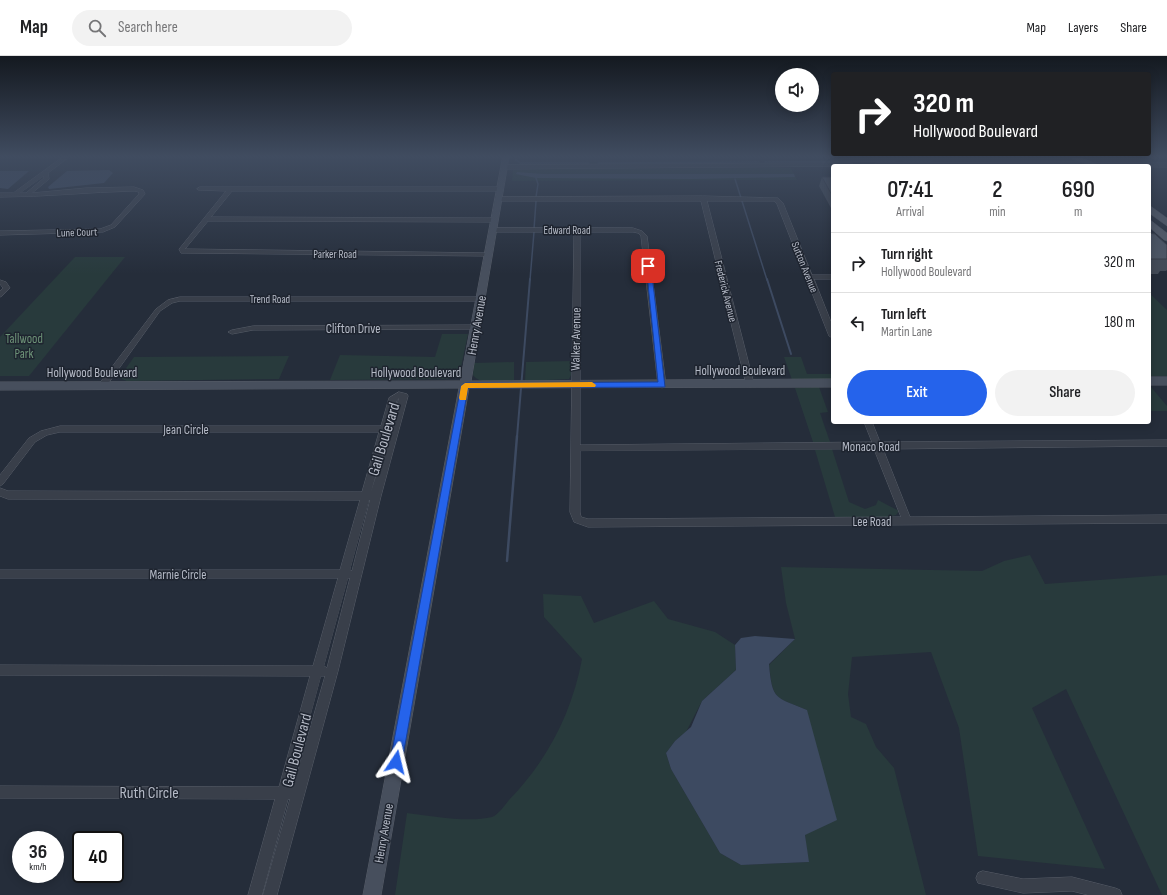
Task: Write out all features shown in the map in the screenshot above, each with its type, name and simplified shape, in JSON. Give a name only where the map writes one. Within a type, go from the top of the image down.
[{"type":"main road","points":[[1151,210],[1167,223]]},
{"type":"main road","points":[[1151,223],[1167,227]]},
{"type":"main road","points":[[1151,223],[1167,230]]},
{"type":"main road","points":[[1151,223],[1167,238]]},
{"type":"street","name":"Lune Court","points":[[0,233],[102,231],[113,226],[140,196]]},
{"type":"street","points":[[206,219],[224,196]]},
{"type":"street","points":[[499,199],[703,198]]},
{"type":"street","name":"Sutton Avenue","points":[[703,198],[776,199],[780,204],[809,277],[831,326]]},
{"type":"street","name":"Frederick Avenue","points":[[703,198],[750,384]]},
{"type":"street","name":"Henry Avenue","points":[[372,895],[499,199]]},
{"type":"street","points":[[206,219],[495,220]]},
{"type":"street","name":"Parker Road","points":[[206,219],[182,249],[183,252],[488,254]]},
{"type":"street","name":"Edward Road","points":[[493,230],[633,230],[640,232],[644,236],[662,385]]},
{"type":"street","name":"Walker Avenue","points":[[576,230],[575,512],[577,519]]},
{"type":"street","points":[[809,277],[831,277]]},
{"type":"street","points":[[0,282],[4,283],[7,288],[0,295]]},
{"type":"street","name":"Trend Road","points":[[102,386],[158,310],[170,301],[180,299],[480,299]]},
{"type":"street","name":"Clifton Drive","points":[[232,332],[253,328],[475,327]]},
{"type":"street","points":[[1151,381],[1167,381]]},
{"type":"street","name":"Hollywood Boulevard","points":[[0,386],[465,386],[831,383]]},
{"type":"street","points":[[869,424],[908,521]]},
{"type":"street","name":"Jean Circle","points":[[0,482],[32,440],[44,433],[60,429],[389,429]]},
{"type":"street","name":"Gail Boulevard","points":[[255,895],[345,574],[371,496],[389,429]]},
{"type":"street","name":"Monaco Road","points":[[575,448],[1167,443]]},
{"type":"street","points":[[0,492],[8,495],[371,496]]},
{"type":"street","name":"Gail Boulevard","points":[[270,895],[332,671],[357,574],[371,496]]},
{"type":"street","name":"Lee Road","points":[[577,519],[588,524],[1167,519]]},
{"type":"street","name":"Marnie Circle","points":[[0,574],[357,574]]},
{"type":"street","points":[[0,670],[332,671]]},
{"type":"street","name":"Ruth Circle","points":[[0,792],[298,793]]},
{"type":"street","points":[[983,878],[1023,886],[1072,884],[1115,895]]},
{"type":"green space","name":"Tallwood Park","points":[[75,257],[125,257],[29,376],[0,376],[0,337]]},
{"type":"green space","points":[[1151,295],[1167,310],[1167,376],[1151,376]]},
{"type":"green space","points":[[442,334],[468,334],[459,376],[453,376],[447,379],[330,380],[340,355],[435,357]]},
{"type":"green space","points":[[289,356],[279,379],[127,381],[119,378],[134,357]]},
{"type":"green space","points":[[784,357],[801,357],[807,374],[831,374],[831,380],[792,380]]},
{"type":"green space","points":[[571,361],[571,375],[569,379],[525,381],[526,362]]},
{"type":"green space","points":[[514,362],[514,380],[486,382],[481,381],[473,375],[474,363]]},
{"type":"green space","points":[[819,387],[828,412],[820,413],[830,442],[813,442],[795,388]]},
{"type":"green space","points":[[1151,387],[1167,406],[1167,411],[1151,411]]},
{"type":"green space","points":[[832,449],[849,502],[865,509],[876,505],[878,500],[899,511],[896,515],[887,517],[835,517],[815,450]]},
{"type":"green space","points":[[1030,555],[1045,584],[1167,575],[1167,895],[1162,895],[1066,689],[1032,708],[1105,869],[978,856],[959,728],[931,652],[852,657],[848,694],[851,717],[866,724],[876,747],[894,768],[926,895],[395,895],[407,813],[461,819],[483,819],[494,816],[523,785],[535,769],[565,717],[578,679],[582,659],[544,617],[543,594],[581,596],[594,623],[654,601],[668,619],[715,632],[735,645],[736,670],[702,701],[686,732],[675,741],[666,753],[671,769],[720,853],[741,865],[808,862],[805,835],[807,710],[782,700],[774,692],[770,677],[769,665],[795,639],[786,603],[781,567],[982,571],[1004,561]]},
{"type":"water","points":[[755,636],[795,639],[769,664],[772,685],[774,691],[782,699],[788,703],[807,710],[837,820],[805,835],[809,862],[741,865],[720,853],[671,769],[666,753],[675,741],[691,727],[702,701],[736,670],[735,645],[741,638]]},
{"type":"building","points":[[1151,233],[1155,234],[1167,245],[1167,259],[1151,259]]},
{"type":"waterway","points":[[740,196],[767,280]]},
{"type":"waterway","points":[[534,229],[536,201]]},
{"type":"waterway","points":[[530,280],[534,232]]},
{"type":"waterway","points":[[517,437],[530,279]]},
{"type":"waterway","points":[[767,279],[791,354]]},
{"type":"waterway","points":[[507,561],[517,436]]},
{"type":"slow traffic","points":[[463,398],[465,386],[592,385]]},
{"type":"route","points":[[396,762],[465,386],[575,384],[662,385],[648,266]]}]
